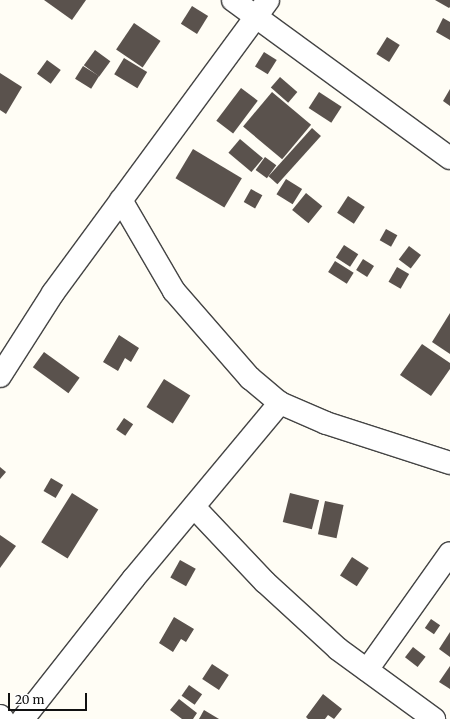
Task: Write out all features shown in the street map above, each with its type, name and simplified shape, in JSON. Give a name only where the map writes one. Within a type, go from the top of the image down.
[{"type":"street","points":[[233,0],[262,8],[450,158]]},
{"type":"street","points":[[0,376],[53,293],[262,8]]},
{"type":"street","points":[[121,200],[174,290],[250,378],[280,403],[326,423],[450,463]]},
{"type":"street","points":[[23,719],[194,506],[280,403]]},
{"type":"street","points":[[194,506],[266,582],[338,650],[434,719]]},
{"type":"street","points":[[367,670],[450,553]]},
{"type":"street","points":[[0,716],[4,719]]},
{"type":"building","points":[[44,0],[86,0],[72,20]]},
{"type":"building","points":[[435,0],[450,0],[450,7],[449,8]]},
{"type":"building","points":[[192,6],[208,16],[197,34],[181,24]]},
{"type":"building","points":[[443,18],[450,22],[450,40],[436,32]]},
{"type":"building","points":[[134,23],[161,41],[143,67],[116,50]]},
{"type":"building","points":[[387,37],[400,45],[389,62],[376,54]]},
{"type":"building","points":[[95,50],[110,61],[99,77],[84,65]]},
{"type":"building","points":[[264,52],[277,60],[268,74],[255,66]]},
{"type":"building","points":[[124,58],[147,72],[137,88],[114,74]]},
{"type":"building","points":[[47,60],[61,70],[51,84],[37,74]]},
{"type":"building","points":[[83,66],[99,76],[91,89],[75,79]]},
{"type":"building","points":[[0,73],[22,87],[6,114],[0,110]]},
{"type":"building","points":[[280,77],[297,92],[288,103],[271,88]]},
{"type":"building","points":[[241,88],[258,101],[233,133],[216,121]]},
{"type":"building","points":[[450,89],[450,106],[443,101]]},
{"type":"building","points":[[272,92],[311,125],[282,159],[243,126]]},
{"type":"building","points":[[319,92],[342,107],[331,123],[309,108]]},
{"type":"building","points":[[312,128],[321,136],[277,184],[269,176]]},
{"type":"building","points":[[240,139],[263,158],[251,172],[228,153]]},
{"type":"building","points":[[193,149],[242,178],[224,208],[175,178]]},
{"type":"building","points":[[265,157],[276,165],[267,178],[256,170]]},
{"type":"building","points":[[286,179],[302,189],[293,204],[276,194]]},
{"type":"building","points":[[251,189],[262,195],[255,208],[244,202]]},
{"type":"building","points":[[306,193],[322,206],[308,223],[292,210]]},
{"type":"building","points":[[348,196],[365,207],[354,224],[337,213]]},
{"type":"building","points":[[386,229],[397,235],[391,247],[380,240]]},
{"type":"building","points":[[344,245],[358,254],[350,267],[336,258]]},
{"type":"building","points":[[409,246],[421,255],[411,269],[399,260]]},
{"type":"building","points":[[363,259],[374,266],[367,277],[356,270]]},
{"type":"building","points":[[335,261],[354,273],[347,284],[328,272]]},
{"type":"building","points":[[397,267],[409,274],[401,289],[388,282]]},
{"type":"building","points":[[450,313],[450,354],[432,342]]},
{"type":"building","points":[[119,335],[139,348],[131,362],[125,358],[118,371],[103,362]]},
{"type":"building","points":[[422,344],[450,363],[450,369],[431,396],[400,375]]},
{"type":"building","points":[[44,352],[80,378],[68,393],[33,367]]},
{"type":"building","points":[[164,379],[190,395],[173,423],[147,407]]},
{"type":"building","points":[[124,418],[133,424],[125,436],[116,430]]},
{"type":"building","points":[[0,467],[6,472],[0,479]]},
{"type":"building","points":[[51,478],[63,485],[56,498],[44,491]]},
{"type":"building","points":[[72,493],[98,509],[68,559],[41,542]]},
{"type":"building","points":[[290,493],[319,500],[312,529],[283,522]]},
{"type":"building","points":[[325,501],[344,505],[337,538],[318,534]]},
{"type":"building","points":[[0,535],[16,546],[0,568]]},
{"type":"building","points":[[352,557],[369,568],[357,586],[340,575]]},
{"type":"building","points":[[180,560],[196,569],[186,586],[170,577]]},
{"type":"building","points":[[174,617],[194,629],[186,642],[181,639],[173,652],[159,643]]},
{"type":"building","points":[[431,619],[440,625],[434,634],[425,628]]},
{"type":"building","points":[[450,632],[450,657],[439,649]]},
{"type":"building","points":[[413,647],[426,657],[418,667],[405,657]]},
{"type":"building","points":[[212,664],[229,675],[219,690],[202,679]]},
{"type":"building","points":[[450,666],[450,689],[439,682]]},
{"type":"building","points":[[189,685],[202,694],[195,705],[182,696]]},
{"type":"building","points":[[323,694],[342,709],[334,719],[328,715],[325,719],[308,719],[306,717]]},
{"type":"building","points":[[179,699],[197,713],[193,719],[182,719],[170,710]]},
{"type":"building","points":[[204,710],[219,719],[199,719]]}]
